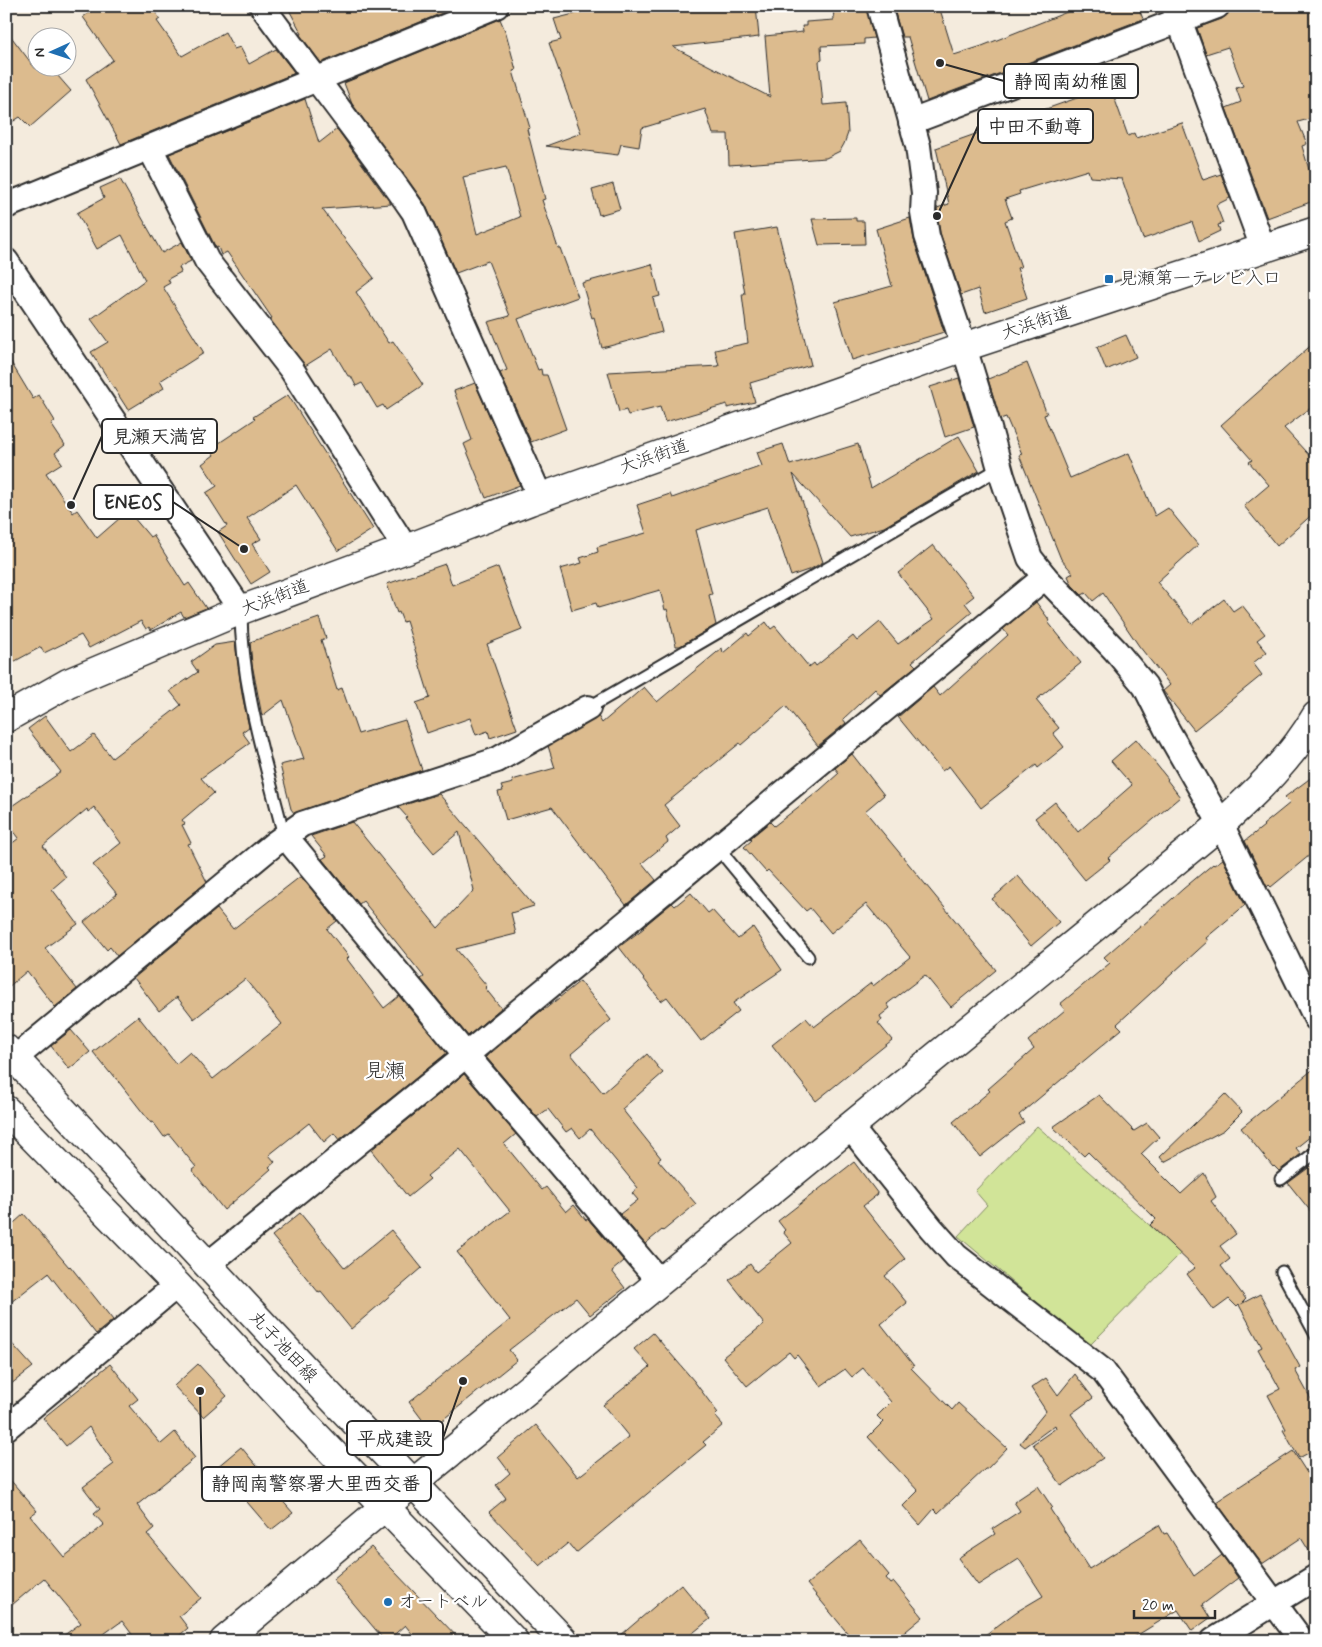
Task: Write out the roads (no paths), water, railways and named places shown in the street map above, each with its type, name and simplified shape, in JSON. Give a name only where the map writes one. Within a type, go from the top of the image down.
[{"type":"street","points":[[262,6],[316,81],[386,171],[414,212],[540,497]]},
{"type":"street","points":[[6,206],[496,6]]},
{"type":"street","points":[[879,6],[918,146],[924,193],[923,212],[927,236],[1030,558],[1045,577],[1115,650],[1145,686],[1166,728],[1221,824],[1316,1018]]},
{"type":"street","points":[[911,122],[1177,14],[1217,6]]},
{"type":"street","points":[[1177,14],[1263,248]]},
{"type":"street","points":[[150,148],[207,261],[292,370],[406,549]]},
{"type":"street","name":"大浜街道","points":[[6,718],[68,683],[241,610],[540,497],[964,347],[1316,231]]},
{"type":"street","points":[[6,261],[241,610]]},
{"type":"street","points":[[208,1265],[1045,577]]},
{"type":"street","points":[[10,1053],[274,844],[302,824],[497,760],[588,708]]},
{"type":"street","points":[[224,1641],[413,1483],[1221,824],[1284,763],[1304,737],[1316,716]]},
{"type":"street","points":[[285,836],[466,1054],[660,1282]]},
{"type":"street","name":"丸子池田線","points":[[10,1053],[413,1483],[564,1641]]},
{"type":"street","name":"丸子池田線","points":[[6,1110],[177,1285],[305,1424],[514,1641]]},
{"type":"street","points":[[850,1127],[931,1228],[956,1256],[1102,1371],[1302,1641]]},
{"type":"street","points":[[6,1428],[177,1285]]},
{"type":"street","points":[[1213,1641],[1316,1577]]},
{"type":"lane","points":[[588,708],[1000,468]]},
{"type":"lane","points":[[241,610],[241,635],[251,700],[285,836]]},
{"type":"lane","points":[[717,847],[808,957]]},
{"type":"lane","points":[[1281,1178],[1316,1152]]},
{"type":"lane","points":[[1282,1272],[1316,1335]]},
{"type":"place","name":"静岡南幼稚園","points":[[940,63]]},
{"type":"place","name":"中田不動尊","points":[[937,216]]},
{"type":"place","name":"見瀬第一テレビ入口","points":[[1109,279]]},
{"type":"place","name":"見瀬天満宮","points":[[71,505]]},
{"type":"place","name":"ENEOS","points":[[244,549]]},
{"type":"place","name":"平成建設","points":[[463,1381]]},
{"type":"place","name":"静岡南警察署大里西交番","points":[[200,1391]]},
{"type":"place","name":"オートベル","points":[[388,1602]]},
{"type":"district","name":"見瀬","points":[[385,1071]]}]
